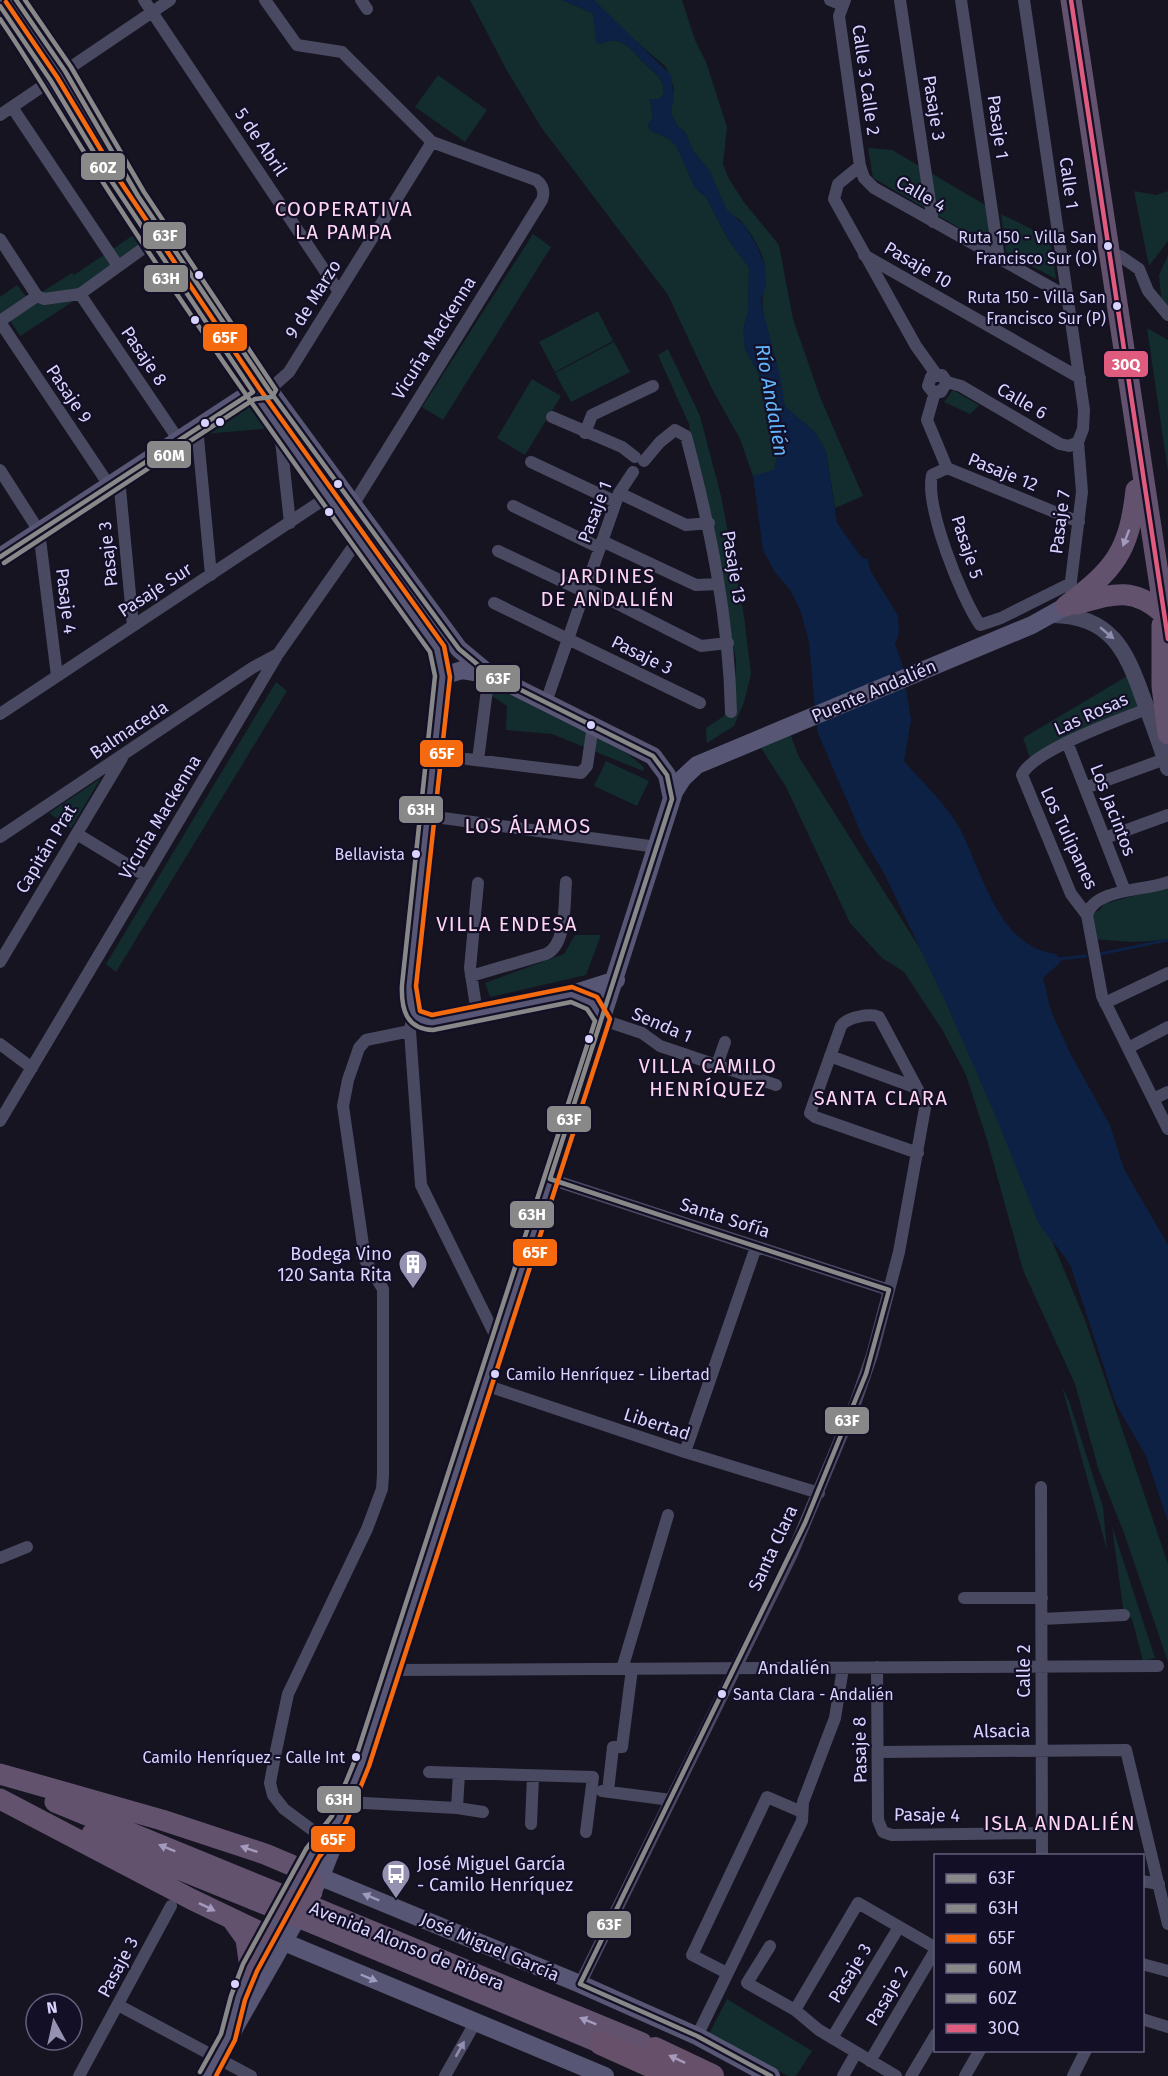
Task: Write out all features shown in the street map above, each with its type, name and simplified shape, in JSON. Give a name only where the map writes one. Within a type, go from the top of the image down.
[{"type":"highway","points":[[1071,0],[1162,613],[1168,639]]},
{"type":"highway","points":[[1083,0],[1168,574]]},
{"type":"highway","points":[[1060,611],[1099,581],[1124,544],[1133,516],[1139,460]]},
{"type":"highway","points":[[1060,611],[1124,594],[1141,597],[1162,613]]},
{"type":"highway","points":[[1162,613],[1161,666],[1168,734]]},
{"type":"highway","points":[[0,1777],[191,1829],[314,1895]]},
{"type":"highway","name":"Avenida Alonso de Ribera","points":[[0,1777],[257,1893]]},
{"type":"highway","points":[[0,1798],[231,1918],[276,1932]]},
{"type":"highway","name":"Avenida Alonso de Ribera","points":[[0,1798],[257,1893],[314,1895],[712,2076]]},
{"type":"highway","name":"Avenida Alonso de Ribera","points":[[314,1895],[601,2043],[674,2076]]},
{"type":"highway","points":[[231,1918],[246,1939],[259,1968]]},
{"type":"main road","points":[[15,0],[58,76],[138,196],[261,391],[279,427],[434,642],[440,656],[443,676],[408,994],[412,1024],[429,1023],[572,994],[616,980]]},
{"type":"main road","points":[[0,6],[8,27],[58,76],[94,154],[152,242],[261,391],[353,505],[459,650],[489,674],[653,756],[698,765]]},
{"type":"main road","points":[[0,557],[178,439],[261,391]]},
{"type":"main road","name":"Puente Andalién","points":[[698,765],[1032,625],[1060,611]]},
{"type":"main road","points":[[443,676],[462,670],[489,674]]},
{"type":"main road","points":[[653,756],[668,775],[672,799]]},
{"type":"main road","points":[[207,2076],[228,2037],[238,1998],[259,1968],[276,1932],[314,1895],[315,1849],[339,1820],[393,1670],[616,980],[672,799],[683,778],[698,765]]},
{"type":"main road","points":[[572,994],[592,1003],[603,1020]]},
{"type":"main road","name":"José Miguel García","points":[[314,1895],[580,1984],[697,2036],[771,2076]]},
{"type":"main road","points":[[276,1932],[315,1956],[605,2076]]},
{"type":"main road","points":[[259,1968],[294,1958],[315,1956]]},
{"type":"street","points":[[144,0],[153,12]]},
{"type":"street","points":[[0,115],[170,0]]},
{"type":"street","points":[[265,0],[297,45],[342,52],[432,142]]},
{"type":"street","points":[[830,0],[844,2]]},
{"type":"street","name":"Pasaje 3","points":[[900,0],[933,222]]},
{"type":"street","name":"Pasaje 1","points":[[961,0],[999,259]]},
{"type":"street","name":"Calle 1","points":[[1024,0],[1085,416],[1078,442]]},
{"type":"street","name":"Calle 3 Calle 2","points":[[844,2],[839,16],[860,166]]},
{"type":"street","name":"5 de Abril","points":[[153,12],[339,292]]},
{"type":"street","points":[[12,107],[118,266]]},
{"type":"street","name":"Vicuña Mackenna","points":[[353,505],[542,200],[543,189],[536,180],[432,142]]},
{"type":"street","name":"9 de Marzo","points":[[261,391],[289,372],[432,142]]},
{"type":"street","points":[[860,166],[837,184],[833,194],[864,255],[916,346],[936,374],[928,383],[935,392]]},
{"type":"street","name":"Calle 4","points":[[860,166],[864,178],[870,185],[1068,297]]},
{"type":"street","points":[[0,239],[37,296],[44,299],[80,294],[152,242]]},
{"type":"street","name":"Pasaje 10","points":[[864,255],[1080,378]]},
{"type":"street","points":[[1120,256],[1139,269],[1148,291],[1168,315]]},
{"type":"street","name":"Pasaje 8","points":[[80,294],[178,439]]},
{"type":"street","points":[[0,322],[37,296]]},
{"type":"street","name":"Pasaje 9","points":[[0,322],[114,482]]},
{"type":"street","name":"Calle 6","points":[[936,374],[945,377],[947,382],[961,386],[1060,444],[1069,446],[1078,442]]},
{"type":"street","points":[[935,392],[944,391],[947,382]]},
{"type":"street","points":[[585,433],[592,415],[653,386]]},
{"type":"street","points":[[935,392],[927,420],[946,468]]},
{"type":"street","points":[[552,417],[628,450],[639,459]]},
{"type":"street","points":[[197,427],[210,575]]},
{"type":"street","points":[[279,427],[290,523]]},
{"type":"street","name":"Pasaje 13","points":[[639,459],[675,430],[686,436],[709,523],[728,643],[731,712]]},
{"type":"street","name":"Pasaje 7","points":[[1060,611],[1071,584],[1079,522],[1083,479],[1078,442]]},
{"type":"street","name":"Pasaje 1","points":[[546,702],[618,498],[633,472],[642,471],[639,459]]},
{"type":"street","points":[[531,462],[686,525],[709,523]]},
{"type":"street","name":"Pasaje 12","points":[[946,468],[1079,522]]},
{"type":"street","name":"Pasaje 5","points":[[946,468],[932,475],[930,486],[945,547],[969,609],[980,625],[1001,618],[1071,584]]},
{"type":"street","points":[[0,470],[39,531]]},
{"type":"street","name":"Pasaje 3","points":[[114,482],[133,626]]},
{"type":"street","name":"Pasaje Sur","points":[[0,714],[329,496]]},
{"type":"street","points":[[513,506],[696,585],[718,584]]},
{"type":"street","name":"Pasaje 4","points":[[39,531],[57,676]]},
{"type":"street","name":"Vicuña Mackenna","points":[[0,1121],[279,654],[360,537]]},
{"type":"street","points":[[498,551],[701,646],[728,643]]},
{"type":"street","points":[[494,603],[568,638]]},
{"type":"street","points":[[1060,611],[1102,628],[1114,638],[1132,667],[1167,763],[1085,788]]},
{"type":"street","name":"Pasaje 3","points":[[568,638],[700,703]]},
{"type":"street","name":"Balmaceda","points":[[0,837],[252,668],[279,654]]},
{"type":"street","points":[[489,674],[472,759],[580,773],[586,766],[593,725]]},
{"type":"street","name":"Las Rosas","points":[[1022,775],[1026,768],[1067,742],[1147,708]]},
{"type":"street","name":"Los Jacintos","points":[[1067,742],[1125,891]]},
{"type":"street","name":"Capitán Prat","points":[[0,962],[124,755]]},
{"type":"street","name":"Los Tulipanes","points":[[1022,775],[1071,894],[1087,915]]},
{"type":"street","points":[[1105,838],[1168,815]]},
{"type":"street","points":[[428,816],[657,847]]},
{"type":"street","points":[[77,834],[146,876]]},
{"type":"street","points":[[471,976],[546,954],[555,948],[560,938],[566,882]]},
{"type":"street","points":[[1168,882],[1148,889],[1125,891],[1098,900],[1090,906],[1087,915],[1105,1003],[1168,1129]]},
{"type":"street","points":[[477,1013],[471,976],[478,883]]},
{"type":"street","points":[[1105,1003],[1168,973]]},
{"type":"street","points":[[917,1088],[877,1015],[843,1022],[810,1113],[815,1117],[918,1153]]},
{"type":"street","name":"Senda 1","points":[[603,1020],[642,1033],[660,1046],[776,1085]]},
{"type":"street","points":[[311,1829],[284,1809],[273,1795],[270,1783],[276,1751],[288,1694],[367,1529],[382,1489],[383,1475],[383,1289],[362,1254],[363,1245],[343,1106],[359,1048],[366,1040],[412,1024],[421,1185],[499,1343]]},
{"type":"street","points":[[1128,1048],[1168,1027]]},
{"type":"street","points":[[717,1065],[725,1042]]},
{"type":"street","points":[[0,1044],[32,1068]]},
{"type":"street","points":[[830,1056],[917,1088]]},
{"type":"street","name":"Santa Clara","points":[[580,1984],[737,1668],[819,1492],[866,1374],[889,1290],[925,1115],[924,1101],[917,1088]]},
{"type":"street","points":[[1153,1099],[1168,1092]]},
{"type":"street","name":"Santa Sofía","points":[[550,1179],[889,1290]]},
{"type":"street","points":[[685,1452],[756,1247]]},
{"type":"street","name":"Libertad","points":[[485,1385],[685,1452],[819,1492]]},
{"type":"street","name":"Calle 2","points":[[1041,1487],[1042,1854]]},
{"type":"street","points":[[608,1791],[614,1747],[622,1747],[627,1669],[668,1515]]},
{"type":"street","points":[[0,1558],[27,1547]]},
{"type":"street","points":[[964,1598],[1042,1598]]},
{"type":"street","points":[[1042,1619],[1124,1614]]},
{"type":"street","name":"Andalién","points":[[393,1670],[1158,1666]]},
{"type":"street","name":"Pasaje 8","points":[[877,1667],[878,1820],[883,1832]]},
{"type":"street","points":[[697,2036],[802,1821],[803,1802],[835,1718],[843,1668]]},
{"type":"street","name":"Alsacia","points":[[878,1752],[1126,1750],[1159,1884]]},
{"type":"street","points":[[429,1772],[533,1776],[592,1783],[608,1791],[671,1800]]},
{"type":"street","points":[[457,1808],[459,1773]]},
{"type":"street","points":[[531,1824],[533,1776]]},
{"type":"street","points":[[586,1832],[592,1783]]},
{"type":"street","points":[[727,1973],[692,1954],[767,1797],[802,1812]]},
{"type":"street","points":[[346,1802],[457,1808],[483,1812]]},
{"type":"street","name":"Pasaje 4","points":[[883,1832],[892,1835],[1042,1833]]},
{"type":"street","points":[[1144,1881],[1159,1884],[1168,1924]]},
{"type":"street","points":[[795,2010],[858,1903],[934,1947]]},
{"type":"street","name":"Pasaje 3","points":[[79,2076],[171,1906]]},
{"type":"street","name":"Pasaje 3","points":[[832,2038],[899,1927]]},
{"type":"street","points":[[770,1946],[747,1983],[795,2010],[819,2030],[896,2076]]},
{"type":"street","name":"Pasaje 2","points":[[870,2061],[934,1951]]},
{"type":"street","points":[[1144,1964],[1168,1971]]},
{"type":"street","points":[[118,2006],[251,2076]]},
{"type":"street","points":[[1144,2019],[1168,2026]]},
{"type":"street","points":[[445,2076],[475,2023]]},
{"type":"street","points":[[911,2076],[934,2037]]},
{"type":"street","points":[[965,2076],[979,2052]]},
{"type":"street","points":[[1073,2076],[1085,2052]]},
{"type":"street","points":[[843,2076],[856,2053]]},
{"type":"green space","points":[[470,0],[562,0],[593,13],[600,44],[614,41],[625,44],[661,80],[664,94],[660,99],[650,99],[653,116],[648,125],[650,130],[669,139],[677,147],[695,188],[706,197],[729,241],[749,267],[748,312],[744,326],[745,349],[760,376],[769,408],[779,451],[774,471],[753,476],[740,439],[711,387],[668,295],[541,127],[506,69]]},
{"type":"green space","points":[[594,0],[682,0],[695,40],[706,62],[727,127],[723,164],[743,201],[779,245],[793,319],[820,397],[863,496],[835,508],[826,452],[815,432],[785,407],[763,311],[765,274],[762,256],[745,226],[726,210],[709,170],[693,151],[685,132],[677,126],[671,112],[674,88],[666,67],[612,21]]},
{"type":"green space","points":[[438,75],[487,110],[465,142],[415,107]]},
{"type":"green space","points":[[868,148],[892,150],[987,206],[994,248],[873,178]]},
{"type":"green space","points":[[1134,191],[1156,195],[1168,191],[1168,241],[1149,266]]},
{"type":"green space","points":[[1001,214],[1050,238],[1056,279],[1006,252]]},
{"type":"green space","points":[[135,234],[141,244],[77,299],[20,336],[9,319],[0,325],[0,297],[17,285],[29,300],[72,273],[74,275]]},
{"type":"green space","points":[[533,234],[551,247],[443,420],[422,407]]},
{"type":"green space","points":[[1168,255],[1168,308],[1162,305],[1159,275]]},
{"type":"green space","points":[[598,311],[613,341],[555,372],[539,342]]},
{"type":"green space","points":[[1147,328],[1168,340],[1168,472]]},
{"type":"green space","points":[[614,342],[630,372],[571,402],[555,373]]},
{"type":"green space","points":[[668,349],[700,416],[721,496],[744,616],[751,674],[744,702],[734,726],[707,743],[706,728],[724,716],[735,701],[736,660],[693,463],[689,424],[658,355]]},
{"type":"green space","points":[[532,379],[561,396],[525,455],[497,438]]},
{"type":"green space","points":[[953,390],[979,405],[970,414],[944,402]]},
{"type":"green space","points":[[253,401],[274,428],[203,434]]},
{"type":"green space","points":[[1129,675],[1140,706],[1030,758],[1023,738]]},
{"type":"green space","points":[[276,682],[287,691],[116,972],[106,964]]},
{"type":"green space","points":[[493,690],[528,701],[596,734],[633,758],[644,768],[643,771],[552,734],[506,730],[507,706],[492,696]]},
{"type":"green space","points":[[789,731],[799,757],[933,969],[1027,1181],[1085,1320],[1168,1564],[1168,1662],[1124,1533],[1098,1468],[1075,1384],[1023,1270],[988,1143],[966,1075],[943,1031],[904,972],[882,958],[850,923],[786,787],[761,748]]},
{"type":"green space","points":[[606,761],[649,781],[637,806],[594,786]]},
{"type":"green space","points":[[101,778],[71,828],[49,813]]},
{"type":"green space","points":[[1168,886],[1168,940],[1133,942],[1091,939],[1087,915],[1100,910],[1104,904]]},
{"type":"green space","points":[[575,935],[601,935],[586,975],[490,997],[485,983],[564,954]]},
{"type":"green space","points":[[1062,1387],[1069,1401],[1103,1507],[1107,1550]]},
{"type":"green space","points":[[1112,1526],[1155,1658],[1143,1661],[1132,1619],[1123,1608]]},
{"type":"green space","points":[[727,1999],[812,2051],[796,2076],[788,2076],[709,2034]]},
{"type":"water","name":"Río Andalién","points":[[562,0],[594,0],[671,75],[674,99],[671,112],[677,126],[685,132],[693,151],[709,170],[727,210],[745,226],[765,266],[766,285],[761,299],[780,376],[785,407],[815,432],[826,452],[837,523],[862,558],[868,559],[870,570],[898,616],[899,632],[895,644],[902,663],[911,720],[904,761],[955,820],[985,886],[1006,923],[1020,938],[1036,948],[1056,954],[1061,962],[1043,978],[1051,1011],[1070,1053],[1110,1125],[1124,1169],[1168,1245],[1168,1522],[1146,1456],[1116,1404],[1071,1267],[1038,1222],[996,1117],[946,1003],[884,873],[864,840],[817,731],[809,642],[801,612],[791,591],[774,571],[763,550],[753,476],[774,470],[779,451],[760,376],[745,349],[743,331],[748,312],[749,267],[729,241],[706,197],[695,188],[677,147],[669,139],[650,130],[648,125],[653,116],[650,99],[660,99],[664,94],[661,80],[625,44],[614,41],[599,44],[596,42],[593,13]]},
{"type":"waterway","points":[[1100,954],[1168,940]]},
{"type":"waterway","points":[[1058,959],[1086,956]]},
{"type":"transit line","name":"63F","points":[[16,0],[65,71],[138,196],[269,390],[459,649],[489,674],[653,756],[667,775],[672,799],[550,1179],[889,1290],[866,1374],[805,1523],[580,1984],[697,2036],[771,2076]]},
{"type":"transit line","name":"60M","points":[[4,563],[245,405],[255,399],[272,397],[276,390],[144,192],[71,67],[25,0]]},
{"type":"transit line","name":"30Q","points":[[1071,0],[1168,639]]},
{"type":"transit line","name":"65F","points":[[6,2],[57,77],[116,175],[259,388],[444,646],[450,677],[416,986],[420,1011],[432,1015],[572,987],[597,997],[610,1019],[369,1766],[346,1823],[319,1857],[257,1971],[245,2000],[235,2040],[216,2076]]},
{"type":"transit line","name":"60Z","points":[[0,6],[51,81],[110,179],[253,392],[0,557]]},
{"type":"transit line","name":"63H","points":[[0,19],[104,184],[183,303],[430,652],[435,676],[402,985],[404,1010],[407,1016],[417,1026],[433,1030],[571,1002],[587,1009],[595,1021],[355,1760],[332,1816],[306,1849],[243,1964],[231,1996],[221,2034],[200,2072]]},
{"type":"place","name":"Ruta 150 - Villa San Francisco Sur (O)","points":[[1108,246]]},
{"type":"place","name":"Ruta 150 - Villa San Francisco Sur (P)","points":[[1117,306]]},
{"type":"place","name":"Bellavista","points":[[416,854]]},
{"type":"place","name":"Bodega Vino 120 Santa Rita","points":[[413,1290]]},
{"type":"place","name":"Camilo Henríquez - Libertad","points":[[495,1374]]},
{"type":"place","name":"Santa Clara - Andalién","points":[[722,1694]]},
{"type":"place","name":"Camilo Henríquez - Calle Int","points":[[356,1757]]},
{"type":"place","name":"José Miguel García - Camilo Henríquez","points":[[396,1900]]},
{"type":"district","name":"COOPERATIVA LA PAMPA","points":[[344,220]]},
{"type":"district","name":"JARDINES DE ANDALIÉN","points":[[608,588]]},
{"type":"district","name":"LOS ÁLAMOS","points":[[528,826]]},
{"type":"district","name":"VILLA ENDESA","points":[[507,924]]},
{"type":"district","name":"VILLA CAMILO HENRÍQUEZ","points":[[708,1078]]},
{"type":"district","name":"SANTA CLARA","points":[[881,1098]]},
{"type":"district","name":"ISLA ANDALIÉN","points":[[1060,1823]]}]
